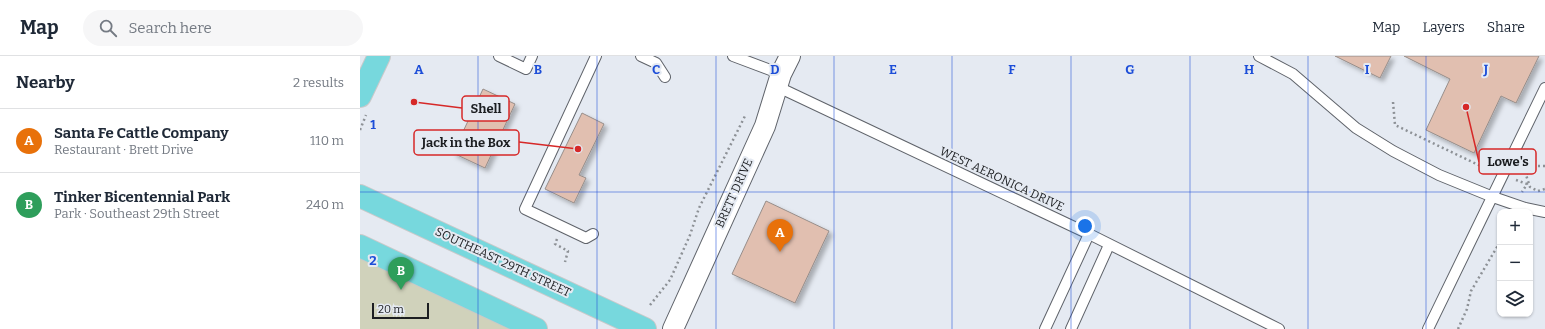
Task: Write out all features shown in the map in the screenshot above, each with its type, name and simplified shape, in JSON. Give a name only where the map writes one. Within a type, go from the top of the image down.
[{"type":"main road","points":[[360,96],[379,56]]},
{"type":"main road","name":"SOUTHEAST 29TH STREET","points":[[360,196],[646,329]]},
{"type":"main road","points":[[360,246],[536,329]]},
{"type":"street","name":"BRETT DRIVE","points":[[673,329],[765,126],[790,56]]},
{"type":"lane","points":[[499,56],[526,69],[532,56]]},
{"type":"lane","points":[[593,234],[586,238],[525,209],[596,56]]},
{"type":"lane","points":[[642,56],[656,63],[665,77]]},
{"type":"lane","name":"WEST AERONICA DRIVE","points":[[733,56],[780,81],[1279,329]]},
{"type":"lane","points":[[1259,56],[1293,74],[1349,123],[1371,138],[1439,175],[1525,208],[1545,212]]},
{"type":"lane","points":[[1428,329],[1545,88]]},
{"type":"lane","points":[[1045,329],[1089,234]]},
{"type":"lane","points":[[1071,329],[1109,245]]},
{"type":"path","points":[[1393,102],[1395,125],[1503,176],[1527,184],[1533,190],[1545,190]]},
{"type":"path","points":[[650,305],[670,280],[690,235],[699,208],[748,111]]},
{"type":"path","points":[[1527,184],[1526,176],[1530,168],[1537,164],[1545,166]]},
{"type":"path","points":[[1458,329],[1466,309],[1470,291],[1498,245]]},
{"type":"green space","points":[[360,252],[525,329],[360,329]]},
{"type":"building","points":[[1335,56],[1391,56],[1380,78]]},
{"type":"building","points":[[1404,56],[1539,56],[1516,103],[1501,96],[1474,153],[1426,130],[1450,79]]},
{"type":"building","points":[[483,89],[515,104],[485,168],[453,153]]},
{"type":"building","points":[[582,113],[604,124],[579,175],[586,178],[574,203],[545,189]]},
{"type":"building","points":[[766,201],[829,231],[795,303],[732,274]]},
{"type":"place","name":"Shell","points":[[414,102]]},
{"type":"place","name":"Lowe's","points":[[1466,107]]},
{"type":"place","name":"Jack in the Box","points":[[578,149]]},
{"type":"place","name":"Santa Fe Cattle Company","points":[[780,252]]},
{"type":"place","name":"Tinker Bicentennial Park","points":[[401,290]]}]
